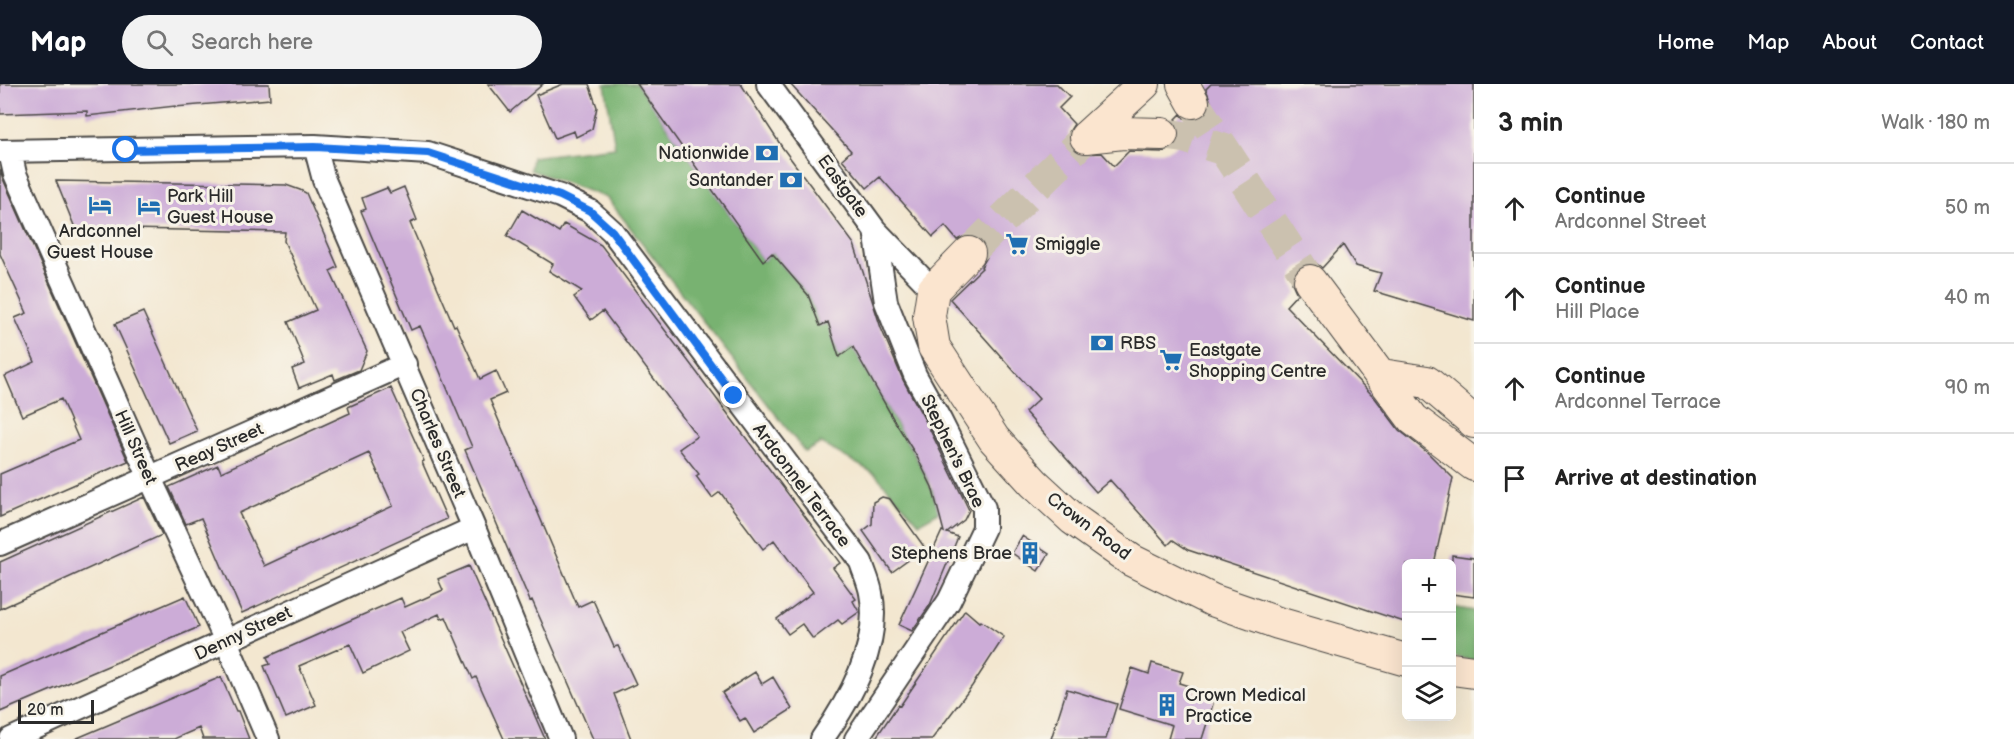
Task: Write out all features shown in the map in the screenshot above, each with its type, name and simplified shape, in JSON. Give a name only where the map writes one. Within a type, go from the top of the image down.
[{"type":"street","name":"Eastgate","points":[[768,84],[875,230],[886,302]]},
{"type":"street","points":[[1144,84],[1086,137],[1133,132],[1162,134]]},
{"type":"street","name":"Ardconnel Terrace","points":[[5,152],[315,147],[428,153],[560,196],[590,211],[612,231],[861,562],[871,592],[873,620],[867,650],[849,699],[822,739]]},
{"type":"street","name":"Charles Street","points":[[315,147],[324,180],[405,364],[561,739]]},
{"type":"street","name":"Hill Street","points":[[5,152],[268,739]]},
{"type":"street","points":[[875,230],[933,290],[969,253]]},
{"type":"street","points":[[1310,281],[1413,419],[1474,465]]},
{"type":"street","name":"Crown Road","points":[[933,290],[929,316],[934,347],[994,439],[1034,483],[1073,519],[1131,560],[1212,600],[1278,623],[1402,659]]},
{"type":"street","name":"Stephen's Brae","points":[[856,739],[949,601],[984,528],[984,508],[915,375],[886,302]]},
{"type":"street","name":"Reay Street","points":[[0,544],[405,364]]},
{"type":"street","points":[[1382,375],[1427,382],[1474,422]]},
{"type":"street","name":"Denny Street","points":[[12,739],[474,528]]},
{"type":"street","points":[[1456,670],[1474,672]]},
{"type":"green space","points":[[605,84],[637,84],[763,261],[772,253],[808,295],[820,326],[828,322],[839,356],[853,347],[920,464],[939,512],[919,523],[875,474],[821,443],[805,452],[607,198],[530,170],[532,157],[615,147]]},
{"type":"green space","points":[[1456,608],[1474,611],[1474,661],[1456,657]]},
{"type":"building","points":[[0,84],[269,84],[270,99],[175,106],[87,116],[87,111],[0,114]]},
{"type":"building","points":[[488,84],[543,84],[510,112]]},
{"type":"building","points":[[563,84],[589,84],[597,107],[592,129],[576,137],[574,131],[555,138],[536,95]]},
{"type":"building","points":[[637,84],[741,84],[782,147],[854,244],[881,328],[903,380],[969,510],[964,520],[947,533],[958,537],[930,605],[912,631],[899,625],[942,531],[944,532],[932,487],[916,455],[853,347],[839,357],[828,322],[820,326],[808,295],[772,253],[763,261]]},
{"type":"building","name":"Eastgate Shopping Centre","points":[[790,84],[1057,84],[1070,97],[1059,108],[1074,124],[1069,132],[1068,140],[1071,147],[1081,154],[1102,153],[1114,166],[1129,151],[1162,152],[1177,144],[1180,135],[1174,121],[1181,114],[1184,118],[1193,120],[1208,112],[1211,102],[1206,89],[1211,84],[1474,84],[1474,321],[1374,291],[1381,273],[1356,266],[1343,245],[1322,268],[1317,264],[1308,263],[1299,267],[1293,274],[1292,283],[1297,294],[1286,306],[1375,398],[1399,430],[1428,453],[1453,478],[1435,559],[1402,559],[1402,621],[1188,550],[1173,540],[1168,545],[1110,480],[1096,492],[1025,412],[1039,399],[950,299],[982,268],[987,257],[982,241],[973,235],[957,240],[945,226],[933,237],[880,177],[867,188],[842,159],[851,151]]},
{"type":"building","points":[[0,169],[128,461],[0,517],[0,474],[79,440],[61,399],[22,416],[5,376],[35,362],[15,318],[27,313],[0,254]]},
{"type":"building","points":[[56,181],[286,185],[306,193],[338,267],[330,271],[367,351],[359,370],[335,380],[333,374],[299,388],[292,369],[305,364],[288,322],[316,310],[284,241],[285,232],[75,228]]},
{"type":"building","points":[[404,187],[417,220],[410,223],[454,326],[456,325],[480,379],[496,371],[506,393],[490,400],[578,607],[593,600],[614,647],[618,646],[636,684],[614,694],[631,739],[593,739],[465,450],[472,447],[436,362],[420,326],[411,330],[361,211],[366,209],[362,198],[387,188],[390,193]]},
{"type":"building","points":[[522,210],[559,232],[564,224],[601,245],[840,563],[833,568],[856,599],[853,601],[859,612],[842,624],[838,620],[813,639],[802,624],[788,634],[777,619],[813,592],[774,540],[763,549],[720,492],[712,498],[696,476],[699,474],[679,449],[697,436],[603,311],[591,320],[574,297],[582,291],[549,271],[553,264],[507,236]]},
{"type":"building","points":[[143,312],[197,431],[169,443],[115,324]]},
{"type":"building","points":[[391,388],[447,519],[242,613],[201,518],[186,524],[169,487],[218,465],[221,472],[350,413],[348,407]],"holes":[[[369,453],[393,506],[264,566],[239,513]]]},
{"type":"building","points":[[144,497],[162,535],[0,609],[0,562]]},
{"type":"building","points":[[882,497],[890,499],[925,548],[892,572],[863,531],[872,524],[873,502]]},
{"type":"building","name":"Stephens Brae","points":[[1022,536],[1049,554],[1038,571],[1012,553]]},
{"type":"building","points":[[1452,555],[1474,558],[1474,597],[1456,595],[1456,559],[1452,559]]},
{"type":"building","points":[[469,566],[545,739],[504,739],[476,677],[473,679],[446,617],[441,619],[439,614],[400,632],[409,651],[363,673],[350,644],[299,666],[316,705],[286,718],[264,666],[270,664],[267,657],[401,598],[405,607],[443,590],[438,579]]},
{"type":"building","points":[[185,596],[199,627],[0,712],[0,676]]},
{"type":"building","points":[[965,610],[979,622],[981,621],[1004,637],[972,686],[932,739],[875,739],[898,705],[900,706]]},
{"type":"building","name":"Crown Medical Practice","points":[[1152,663],[1183,672],[1179,683],[1195,688],[1193,694],[1214,701],[1202,739],[1168,739],[1172,725],[1119,709],[1132,668],[1149,674]]},
{"type":"building","points":[[755,672],[762,684],[773,677],[792,709],[754,733],[745,718],[740,721],[722,693]]},
{"type":"building","points":[[221,677],[249,739],[203,739],[199,728],[174,739],[75,739]]},
{"type":"building","points":[[1067,689],[1117,704],[1106,739],[1051,739]]},
{"type":"tunnel","points":[[1193,102],[1310,281]]},
{"type":"tunnel","points":[[1162,134],[1184,137],[1225,150]]},
{"type":"tunnel","points":[[969,253],[1086,137]]},
{"type":"place","name":"Nationwide","points":[[767,153]]},
{"type":"place","name":"Santander","points":[[791,180]]},
{"type":"place","name":"Ardconnel Guest House","points":[[100,205]]},
{"type":"place","name":"Park Hill Guest House","points":[[149,206]]},
{"type":"place","name":"Smiggle","points":[[1017,244]]},
{"type":"place","name":"RBS","points":[[1102,343]]},
{"type":"place","name":"Eastgate Shopping Centre","points":[[1171,360]]},
{"type":"place","name":"Stephens Brae","points":[[1030,553]]},
{"type":"place","name":"Crown Medical Practice","points":[[1167,705]]},
{"type":"route","points":[[126,150],[315,147],[428,153],[560,196],[590,211],[612,231],[734,396]]}]
